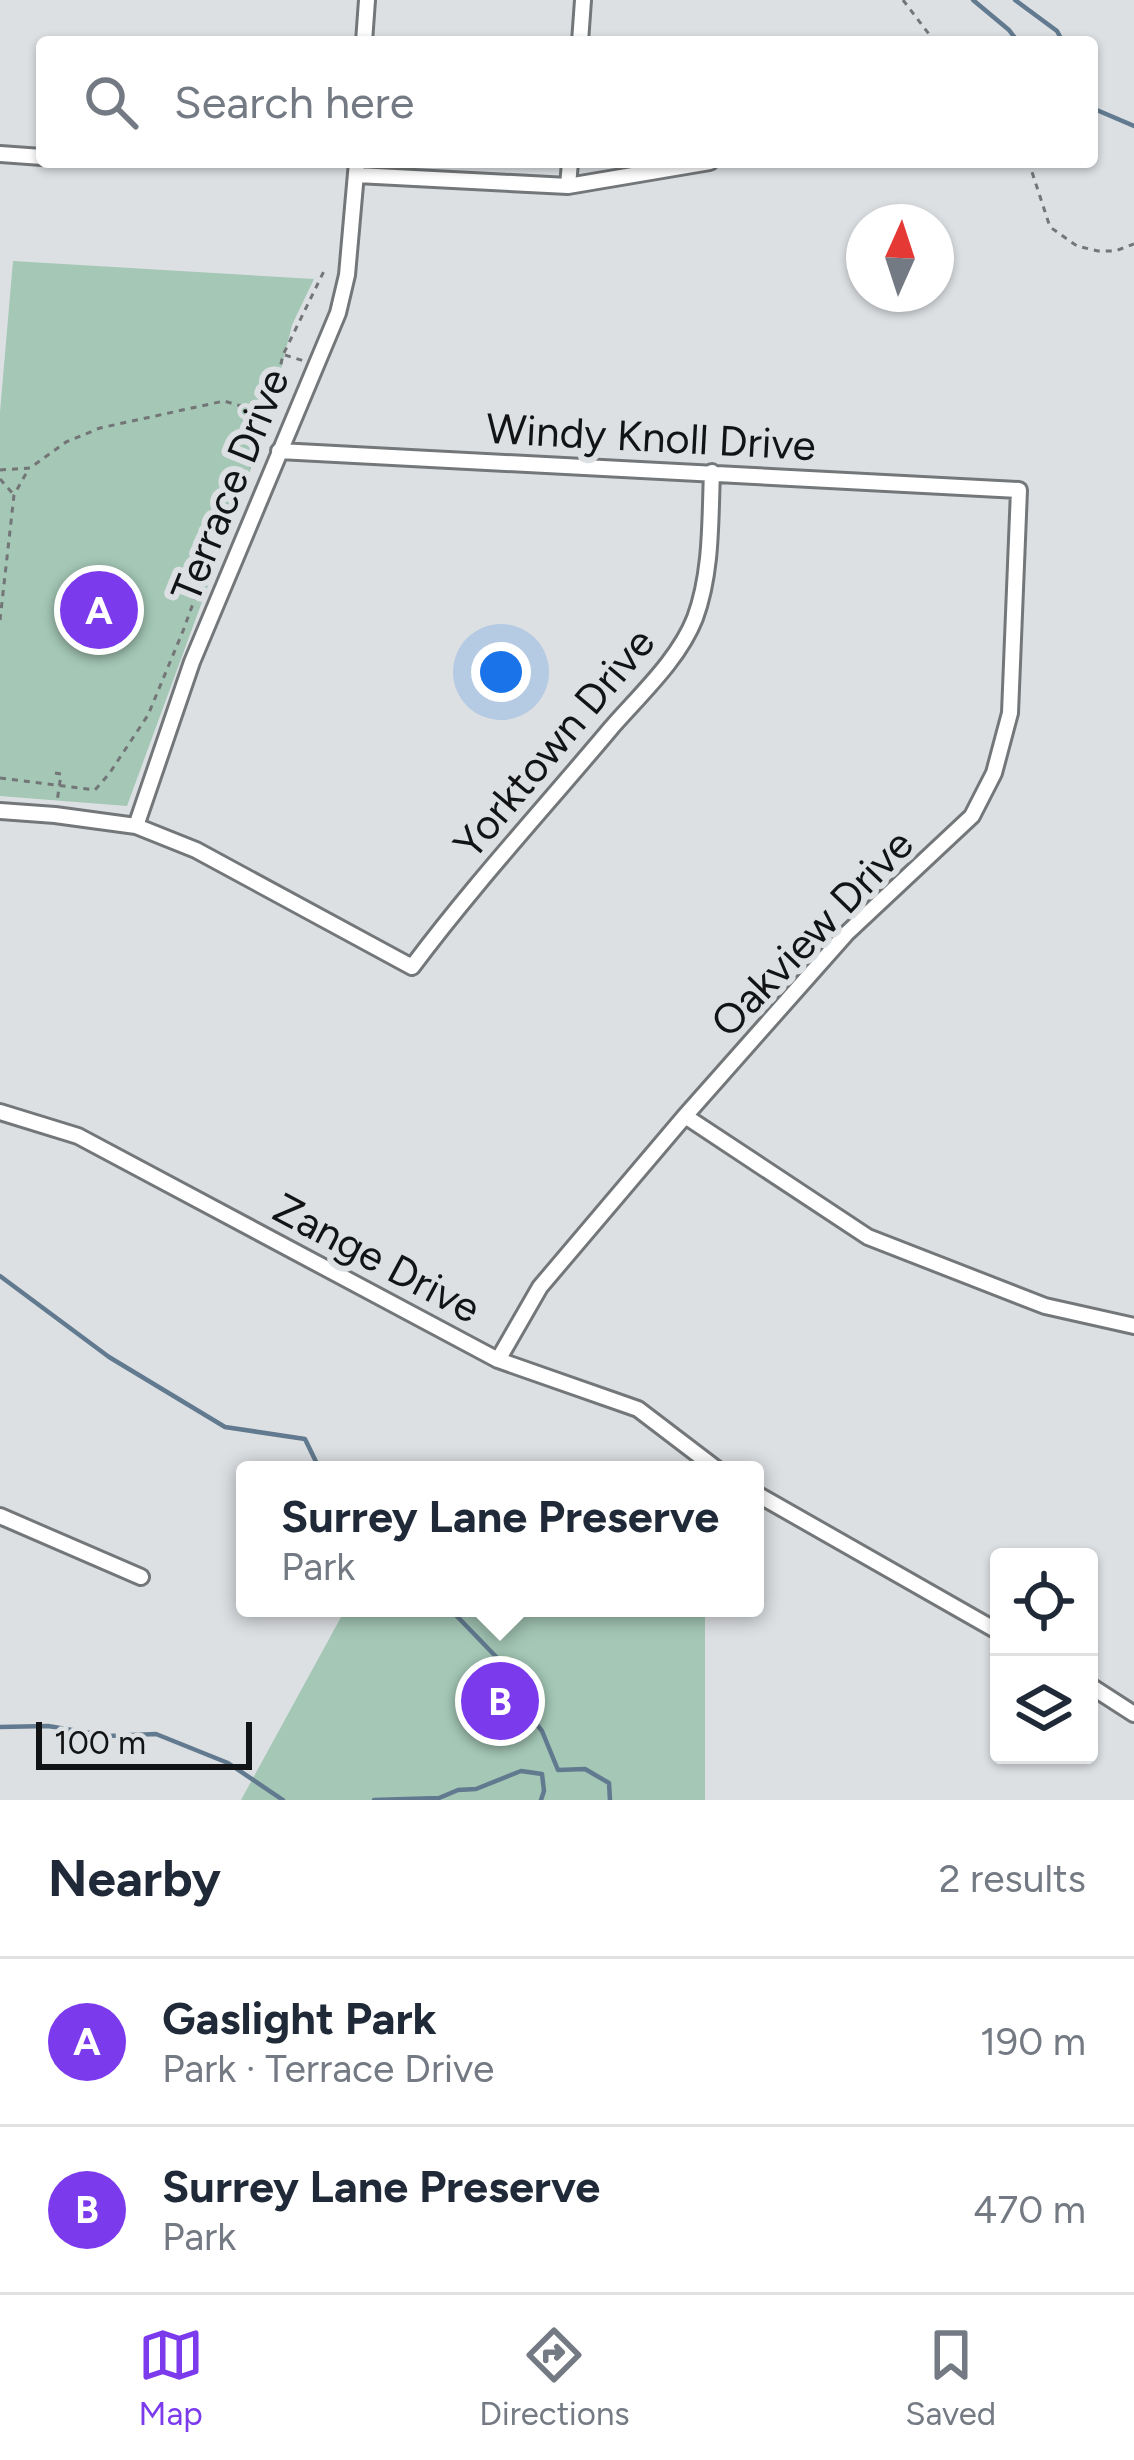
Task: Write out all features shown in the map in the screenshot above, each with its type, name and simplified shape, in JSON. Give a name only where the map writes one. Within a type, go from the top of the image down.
[{"type":"street","points":[[364,36],[367,0]]},
{"type":"street","points":[[580,36],[583,0]]},
{"type":"street","points":[[0,154],[36,157]]},
{"type":"street","points":[[568,186],[570,168]]},
{"type":"street","points":[[357,169],[568,186],[674,168]]},
{"type":"street","name":"Terrace Drive","points":[[136,826],[192,662],[338,313],[347,275],[357,169]]},
{"type":"street","name":"Windy Knoll Drive","points":[[279,451],[1019,490]]},
{"type":"street","name":"Yorktown Drive","points":[[136,826],[196,850],[412,968],[458,906],[687,637],[708,557],[712,472]]},
{"type":"street","name":"Oakview Drive","points":[[498,1360],[540,1287],[686,1116],[846,934],[972,816],[994,773],[1010,713],[1019,490]]},
{"type":"street","points":[[0,811],[136,826]]},
{"type":"street","name":"Zange Drive","points":[[0,1112],[91,1143],[498,1360],[638,1409],[706,1461]]},
{"type":"street","points":[[686,1116],[868,1237],[1045,1306],[1134,1326]]},
{"type":"street","points":[[764,1497],[990,1627]]},
{"type":"street","points":[[0,1516],[141,1577]]},
{"type":"street","points":[[1098,1691],[1134,1714]]},
{"type":"path","points":[[903,0],[930,36]]},
{"type":"path","points":[[1030,168],[1050,227],[1077,246],[1098,251],[1134,244]]},
{"type":"path","points":[[0,778],[94,790],[148,715],[234,491],[251,466],[267,425],[283,355],[324,271]]},
{"type":"path","points":[[283,355],[316,365]]},
{"type":"path","points":[[0,620],[14,495],[29,468],[66,442],[100,428],[224,401],[255,410],[270,404]]},
{"type":"path","points":[[0,470],[29,468]]},
{"type":"path","points":[[0,478],[14,495]]},
{"type":"path","points":[[55,773],[61,774],[55,814]]},
{"type":"green space","points":[[13,261],[314,279],[292,325],[267,425],[127,806],[0,796],[0,412]]},
{"type":"green space","points":[[341,1617],[705,1617],[705,1800],[241,1800]]},
{"type":"waterway","points":[[973,0],[1014,36]]},
{"type":"waterway","points":[[1015,0],[1060,36]]},
{"type":"waterway","points":[[1098,111],[1134,126]]},
{"type":"waterway","points":[[0,1276],[109,1357],[225,1427],[305,1439],[316,1461]]},
{"type":"waterway","points":[[458,1617],[506,1667],[515,1697],[542,1731],[558,1770],[585,1769],[609,1783],[610,1800]]},
{"type":"waterway","points":[[0,1727],[48,1726],[108,1736],[156,1734],[228,1763],[283,1800]]},
{"type":"waterway","points":[[374,1800],[439,1798],[521,1771],[542,1774],[541,1800]]},
{"type":"place","name":"Gaslight Park","points":[[99,610]]},
{"type":"place","name":"Surrey Lane Preserve","points":[[500,1701]]}]
